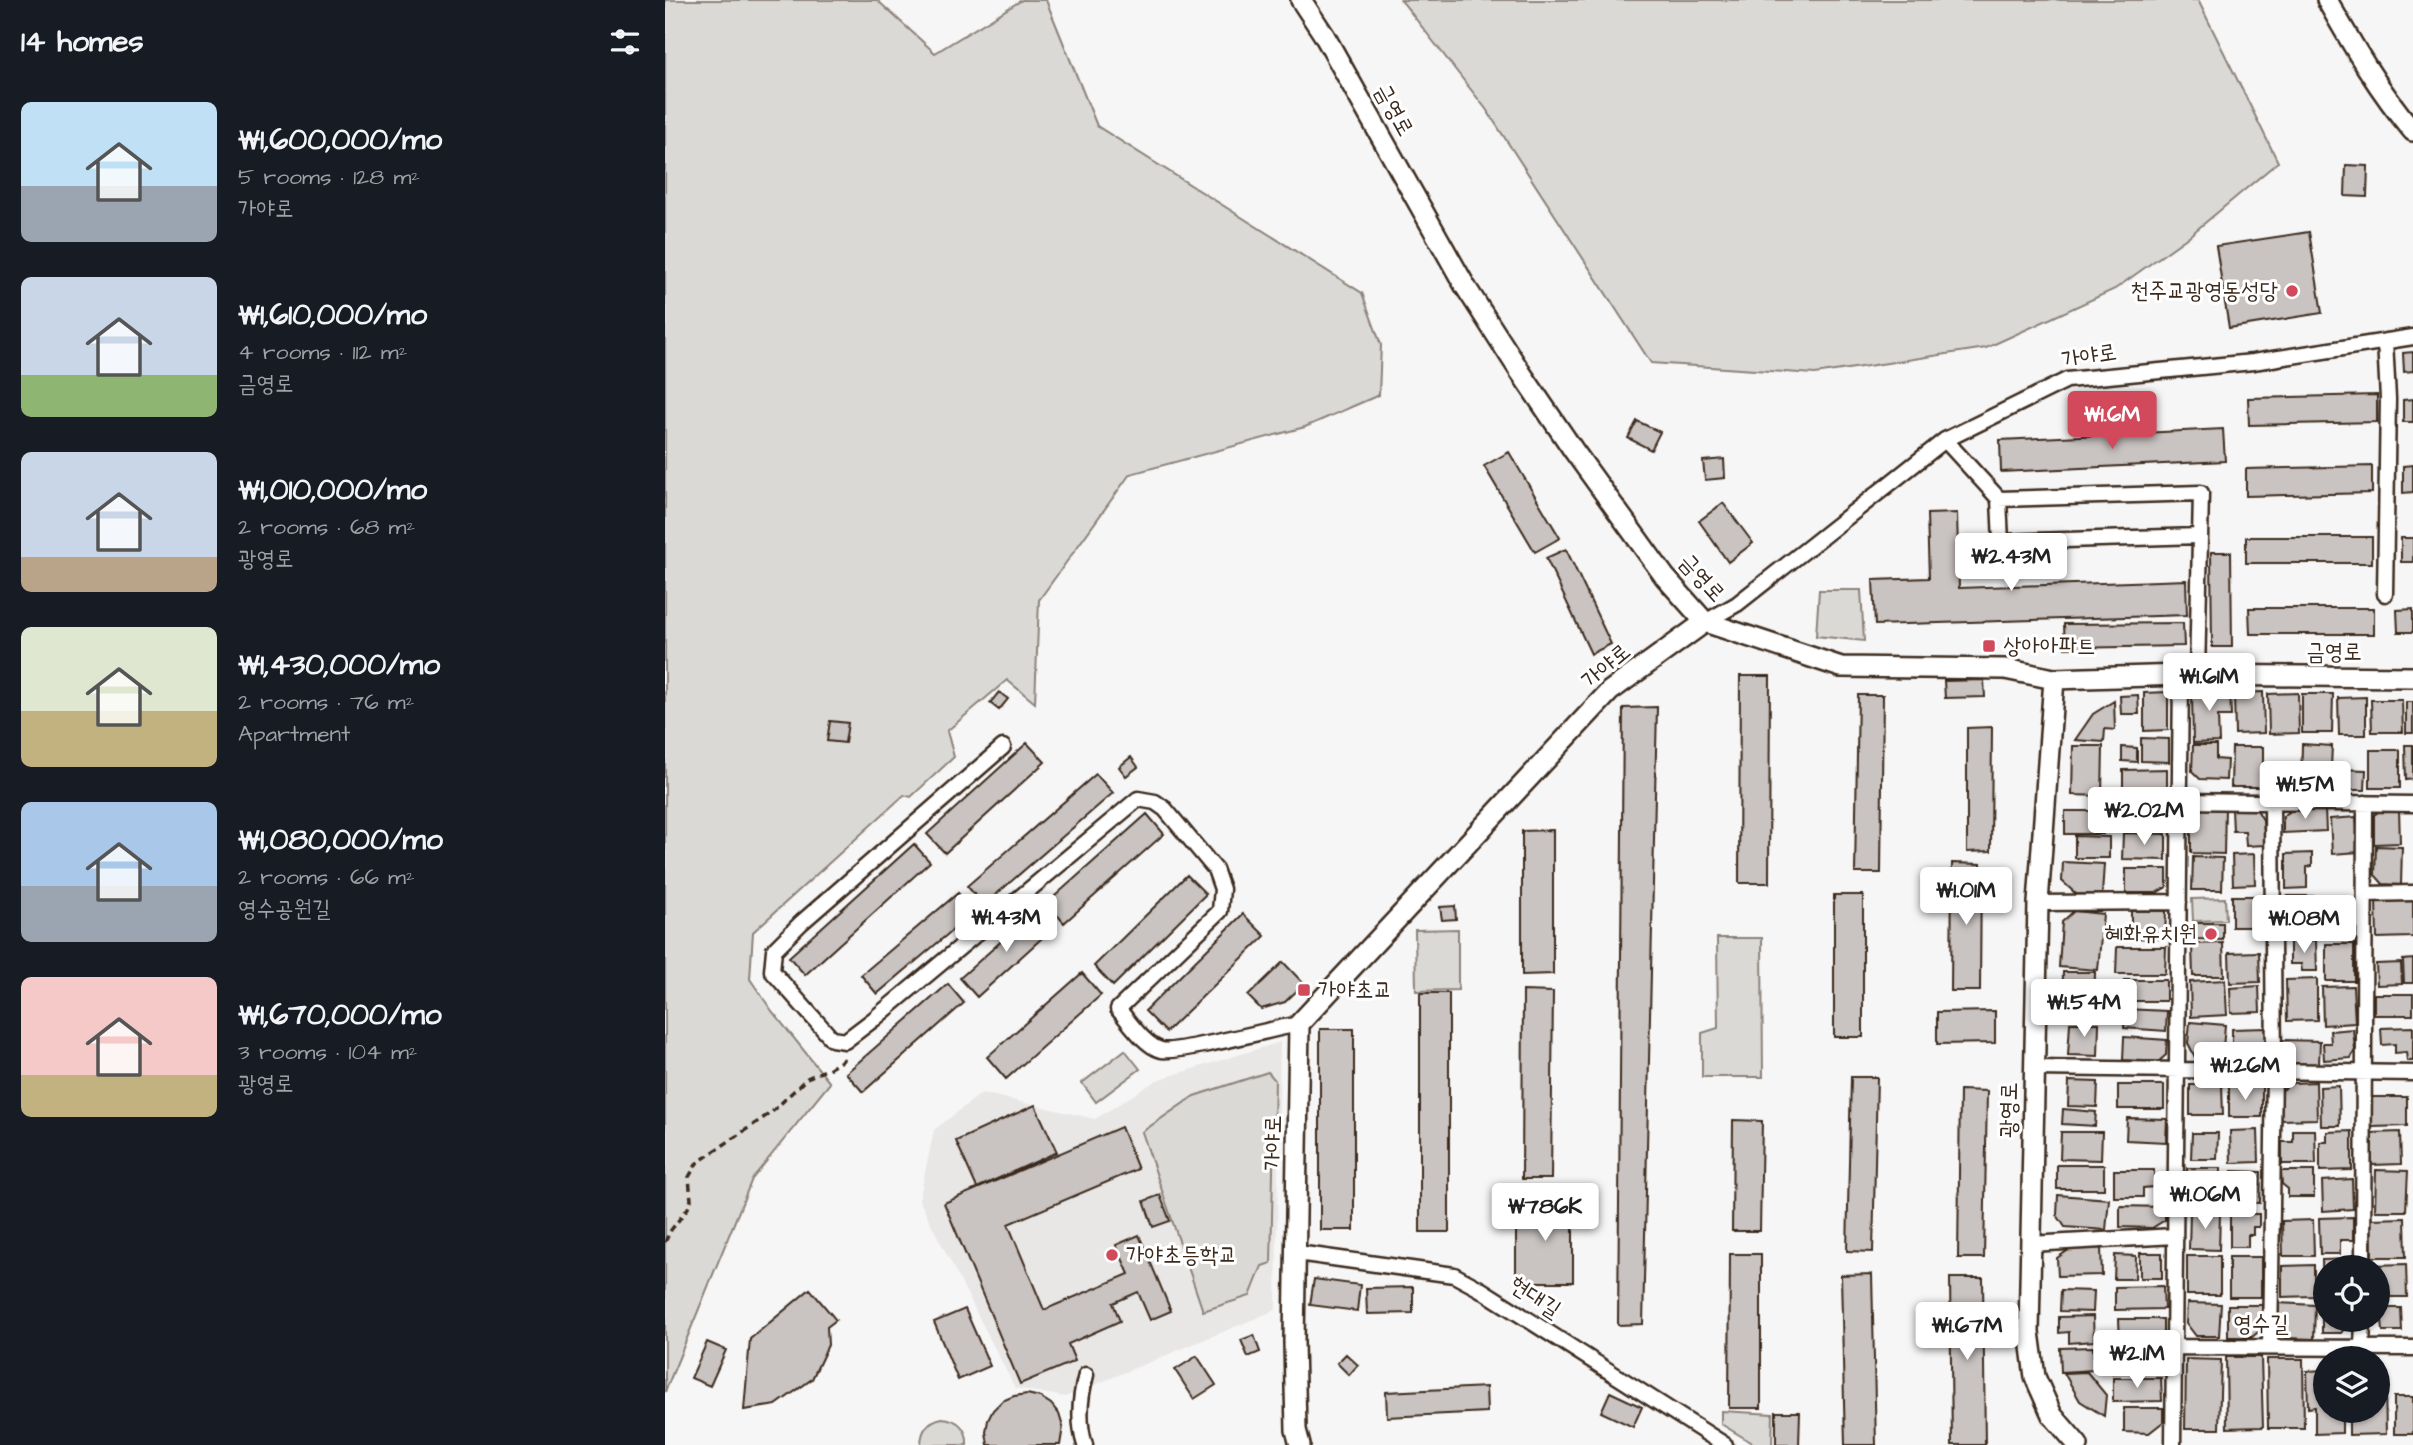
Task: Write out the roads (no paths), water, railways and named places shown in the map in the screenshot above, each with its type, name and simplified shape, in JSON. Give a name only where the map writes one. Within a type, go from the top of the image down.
[{"type":"street","name":"금영로","points":[[1301,0],[1324,35],[1465,285],[1521,373],[1665,577],[1705,622],[1842,667],[2005,669],[2054,679],[2189,676],[2413,677]]},
{"type":"street","points":[[2327,0],[2389,103],[2413,131]]},
{"type":"street","name":"가야로","points":[[1300,1445],[1296,1430],[1294,1354],[1299,1024],[1610,691],[1705,622],[1737,604],[1945,440],[2067,380],[2253,362],[2413,337]]},
{"type":"street","points":[[2385,341],[2388,399],[2385,594]]},
{"type":"street","points":[[1945,440],[1999,499],[2001,542],[2200,537]]},
{"type":"street","points":[[1999,499],[2201,493],[2180,801],[2172,1445]]},
{"type":"street","name":"광영로","points":[[2054,679],[2038,903],[2029,1332],[2035,1377],[2052,1415],[2078,1445]]},
{"type":"street","points":[[1003,747],[801,923],[774,950],[772,971],[832,1039],[845,1041],[874,1019],[1138,799],[1155,802],[1165,810],[1202,851],[1215,869],[1222,889],[1220,911],[1118,1009],[1146,1040],[1161,1050],[1299,1024]]},
{"type":"street","points":[[2180,801],[2413,804]]},
{"type":"street","points":[[2270,1346],[2272,802]]},
{"type":"street","points":[[2363,1255],[2365,803]]},
{"type":"street","points":[[2366,894],[2413,893]]},
{"type":"street","points":[[2038,903],[2179,902]]},
{"type":"street","points":[[2034,1068],[2413,1073]]},
{"type":"street","points":[[2030,1244],[2175,1236]]},
{"type":"street","name":"현대길","points":[[1297,1253],[1454,1275],[1725,1445]]},
{"type":"street","name":"영수길","points":[[2174,1347],[2313,1347]]},
{"type":"street","name":"영수길","points":[[2390,1349],[2413,1349]]},
{"type":"street","points":[[1085,1445],[1082,1437],[1080,1394],[1086,1376]]},
{"type":"place","name":"천주교광영동성당","points":[[2292,291]]},
{"type":"place","name":"상아아파트","points":[[1989,646]]},
{"type":"place","name":"혜화유치원","points":[[2211,934]]},
{"type":"place","name":"가야초교","points":[[1304,990]]},
{"type":"place","name":"가야초등학교","points":[[1112,1255]]}]
